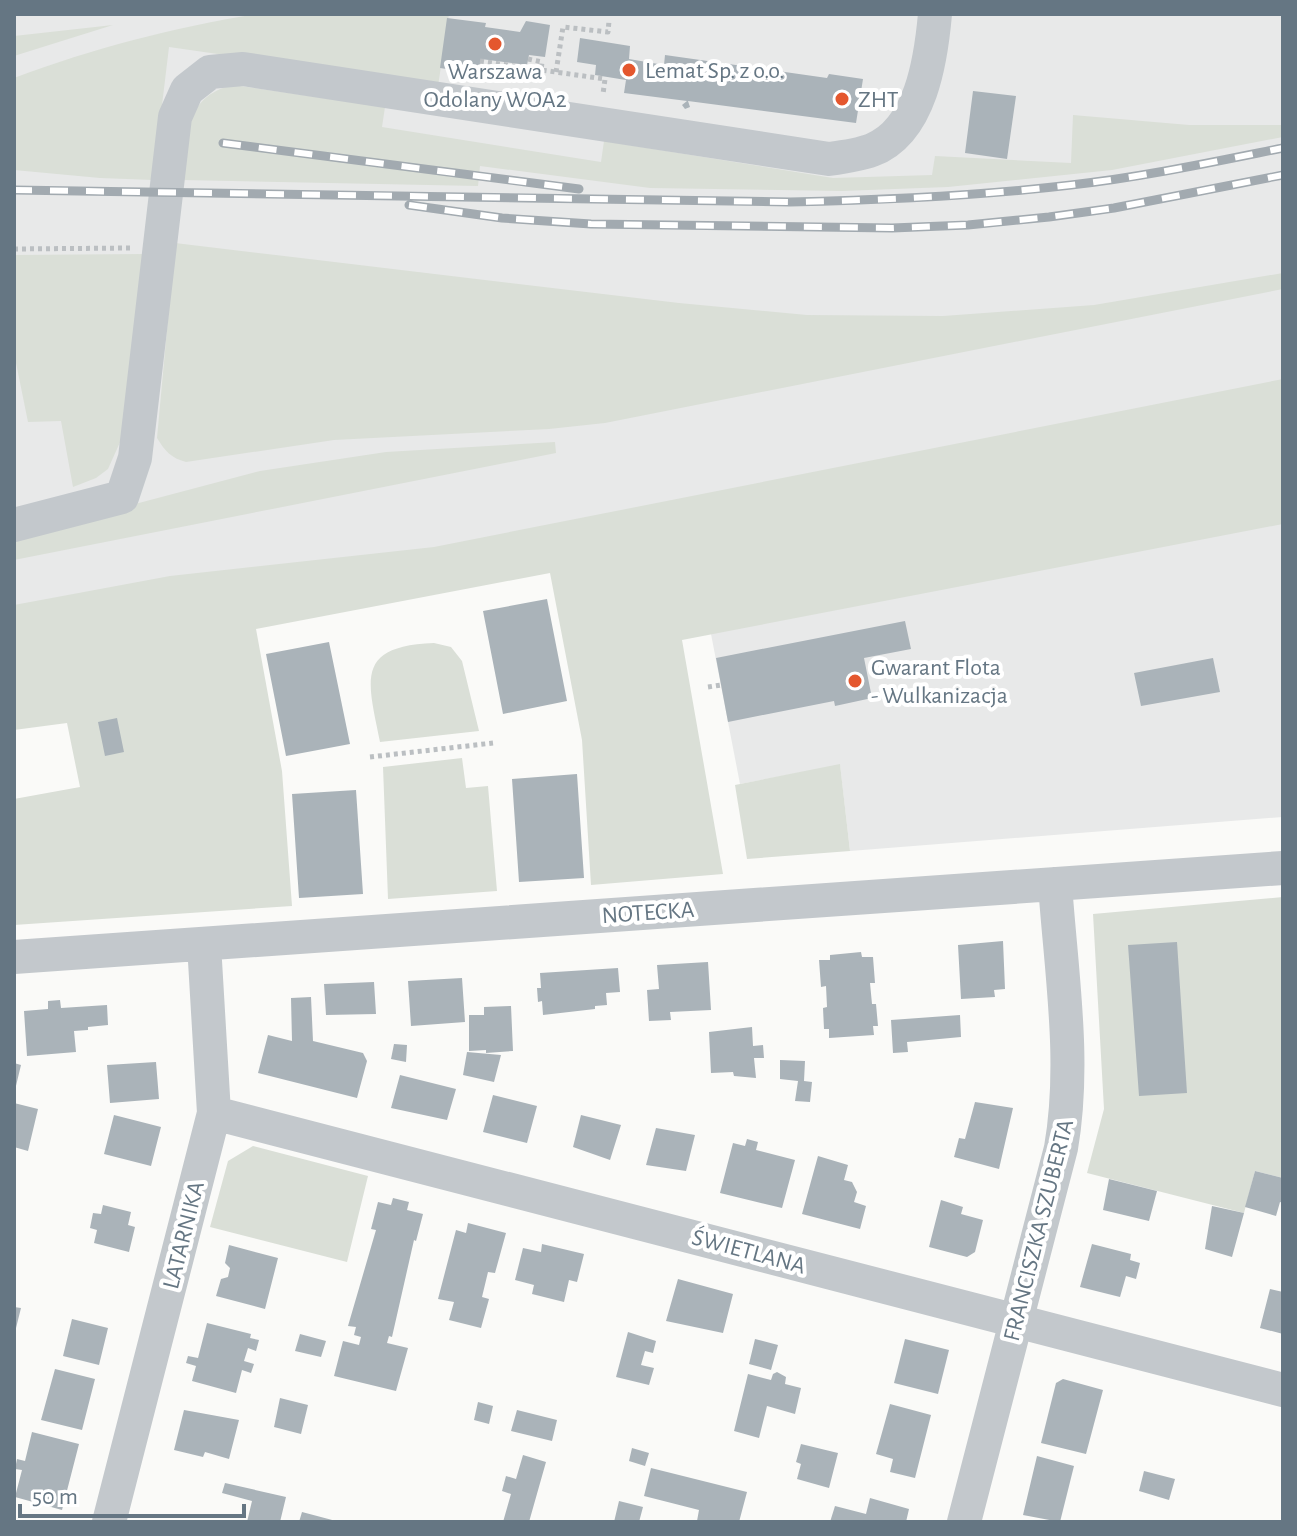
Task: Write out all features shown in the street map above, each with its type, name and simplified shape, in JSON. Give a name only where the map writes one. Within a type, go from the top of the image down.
[{"type":"street","points":[[14,525],[122,497],[135,458],[175,117],[187,90],[210,72],[243,69],[829,159],[875,149],[893,136],[907,118],[931,54],[935,14]]},
{"type":"street","name":"NOTECKA","points":[[14,957],[1283,868]]},
{"type":"street","name":"FRANCISZKA SZUBERTA","points":[[964,1522],[1067,1115],[1069,1081],[1055,884]]},
{"type":"street","name":"LATARNIKA","points":[[109,1522],[214,1113],[204,944]]},
{"type":"street","name":"ŚWIETLANA","points":[[214,1113],[1283,1390]]},
{"type":"path","points":[[556,72],[563,27],[608,32],[609,21]]},
{"type":"path","points":[[528,59],[542,62],[541,70]]},
{"type":"path","points":[[480,61],[605,79],[602,104]]},
{"type":"path","points":[[14,249],[160,248]]},
{"type":"path","points":[[708,687],[721,685]]},
{"type":"path","points":[[370,757],[493,743]]},
{"type":"shaded area","points":[[14,14],[1283,14],[1283,817],[850,851],[840,765],[740,784],[698,549],[14,630]]},
{"type":"shaded area","points":[[256,14],[449,14],[438,86],[169,47],[153,180],[14,170],[14,78],[134,40]]},
{"type":"shaded area","points":[[113,25],[14,56],[14,36]]},
{"type":"shaded area","points":[[233,85],[385,107],[382,127],[601,162],[604,141],[833,178],[932,175],[935,156],[1071,163],[1073,115],[1189,125],[1283,125],[1283,137],[1112,170],[948,187],[842,191],[650,188],[480,166],[478,186],[182,180],[187,135],[196,109],[204,99]]},
{"type":"shaded area","points":[[175,243],[679,303],[807,315],[943,316],[1094,305],[1283,273],[1283,289],[605,423],[549,429],[334,440],[186,462],[169,453],[157,438]]},
{"type":"shaded area","points":[[144,254],[121,440],[108,469],[96,478],[73,487],[61,421],[28,422],[14,353],[14,255]]},
{"type":"shaded area","points":[[1283,379],[1283,524],[682,640],[723,874],[591,885],[582,740],[550,573],[256,629],[282,771],[292,906],[14,925],[14,799],[80,787],[67,723],[14,730],[14,605],[170,576],[434,547]]},
{"type":"shaded area","points":[[555,442],[556,453],[14,560],[14,536],[260,471],[386,452]]},
{"type":"shaded area","points":[[434,643],[451,647],[462,661],[479,731],[380,742],[372,701],[372,671],[390,651]]},
{"type":"shaded area","points":[[462,758],[466,788],[488,786],[497,891],[388,899],[383,767]]},
{"type":"shaded area","points":[[840,764],[850,851],[747,859],[735,785]]},
{"type":"shaded area","points":[[1283,897],[1283,1178],[1255,1171],[1244,1213],[1087,1173],[1104,1109],[1093,914]]},
{"type":"shaded area","points":[[253,1146],[368,1176],[347,1262],[210,1227],[228,1161]]},
{"type":"building","name":"Warszawa Odolany WOA2","points":[[447,18],[486,23],[485,27],[520,32],[526,21],[550,25],[545,57],[529,55],[527,65],[481,59],[479,74],[440,68]]},
{"type":"building","points":[[580,38],[630,46],[629,59],[664,65],[665,55],[827,78],[829,74],[863,79],[856,123],[688,101],[690,107],[685,109],[682,105],[687,101],[624,93],[626,80],[595,75],[596,65],[577,62]]},
{"type":"building","points":[[973,91],[1016,96],[1007,159],[965,153]]},
{"type":"building","points":[[547,599],[567,701],[503,714],[483,611]]},
{"type":"building","points":[[905,621],[911,649],[864,658],[872,698],[835,706],[834,701],[728,722],[716,658]]},
{"type":"building","points":[[329,642],[350,744],[286,756],[266,654]]},
{"type":"building","points":[[1213,658],[1220,692],[1141,706],[1134,673]]},
{"type":"building","points":[[117,718],[124,752],[105,756],[98,722]]},
{"type":"building","points":[[577,774],[584,878],[519,882],[512,779]]},
{"type":"building","points":[[356,790],[363,894],[299,898],[292,794]]},
{"type":"building","points":[[1003,941],[1005,989],[994,990],[995,997],[961,999],[958,945]]},
{"type":"building","points":[[1177,942],[1187,1093],[1139,1096],[1128,945]]},
{"type":"building","points":[[861,952],[862,957],[873,957],[875,983],[870,983],[878,1026],[873,1026],[874,1035],[829,1038],[829,1029],[824,1029],[826,986],[821,987],[819,960],[830,960],[830,955]]},
{"type":"building","points":[[708,962],[711,1010],[670,1012],[671,1020],[649,1021],[647,990],[659,989],[657,965]]},
{"type":"building","points":[[618,968],[620,992],[606,993],[607,1005],[543,1015],[537,988],[541,988],[540,973]]},
{"type":"building","points":[[462,978],[465,1022],[411,1026],[408,981]]},
{"type":"building","points":[[374,982],[376,1014],[326,1015],[324,984]]},
{"type":"building","points":[[311,997],[313,1041],[363,1053],[367,1061],[357,1098],[258,1073],[268,1035],[292,1041],[291,998]]},
{"type":"building","points":[[60,1000],[61,1008],[107,1005],[108,1025],[74,1031],[76,1052],[27,1056],[24,1011],[48,1009],[48,1001]]},
{"type":"building","points":[[511,1006],[513,1051],[469,1051],[469,1015],[484,1015],[484,1007]]},
{"type":"building","points":[[960,1015],[961,1037],[907,1042],[908,1052],[893,1053],[891,1020]]},
{"type":"building","points":[[752,1027],[753,1046],[763,1045],[764,1058],[754,1058],[756,1078],[734,1076],[733,1072],[711,1073],[709,1032]]},
{"type":"building","points":[[394,1044],[407,1045],[406,1062],[391,1059]]},
{"type":"building","points":[[467,1052],[501,1055],[494,1082],[463,1075]]},
{"type":"building","points":[[780,1060],[805,1061],[804,1081],[812,1082],[810,1102],[795,1101],[798,1081],[780,1079]]},
{"type":"building","points":[[156,1062],[159,1099],[110,1103],[107,1065]]},
{"type":"building","points":[[14,1063],[21,1065],[15,1090],[14,1090]]},
{"type":"building","points":[[400,1075],[456,1089],[447,1120],[391,1108]]},
{"type":"building","points":[[493,1095],[537,1106],[527,1143],[483,1132]]},
{"type":"building","points":[[975,1102],[1013,1108],[999,1169],[954,1157],[959,1138],[965,1139]]},
{"type":"building","points":[[14,1103],[38,1109],[28,1151],[14,1147]]},
{"type":"building","points":[[114,1115],[161,1127],[151,1166],[104,1154]]},
{"type":"building","points":[[581,1115],[621,1125],[610,1160],[573,1147]]},
{"type":"building","points":[[656,1128],[695,1135],[686,1171],[646,1165]]},
{"type":"building","points":[[747,1139],[758,1142],[756,1150],[795,1160],[782,1208],[720,1193],[733,1143],[745,1146]]},
{"type":"building","points":[[818,1156],[848,1165],[844,1180],[852,1182],[857,1192],[854,1202],[866,1206],[860,1229],[802,1214]]},
{"type":"building","points":[[1255,1171],[1283,1178],[1283,1203],[1280,1202],[1276,1216],[1245,1207]]},
{"type":"building","points":[[1109,1179],[1157,1191],[1149,1221],[1103,1210]]},
{"type":"building","points":[[393,1198],[409,1202],[407,1210],[423,1214],[392,1337],[389,1336],[387,1343],[408,1348],[396,1391],[334,1376],[343,1341],[359,1345],[361,1337],[354,1335],[356,1327],[348,1326],[376,1230],[371,1229],[378,1202],[391,1205]]},
{"type":"building","points":[[941,1200],[963,1207],[961,1214],[983,1220],[975,1252],[967,1257],[929,1247]]},
{"type":"building","points":[[103,1205],[131,1212],[128,1225],[135,1227],[129,1252],[94,1243],[97,1230],[90,1228],[93,1213],[101,1214]]},
{"type":"building","points":[[1212,1206],[1244,1213],[1232,1257],[1205,1249]]},
{"type":"building","points":[[468,1223],[506,1233],[495,1273],[488,1272],[482,1297],[489,1299],[481,1328],[449,1320],[454,1302],[438,1299],[456,1230],[466,1233]]},
{"type":"building","points":[[542,1244],[584,1254],[577,1282],[569,1280],[564,1302],[532,1294],[534,1285],[515,1280],[523,1248],[541,1252]]},
{"type":"building","points":[[1092,1244],[1131,1254],[1130,1260],[1140,1263],[1136,1279],[1126,1276],[1120,1297],[1080,1287]]},
{"type":"building","points":[[229,1245],[278,1258],[265,1309],[216,1296],[221,1279],[228,1277],[230,1268],[225,1263]]},
{"type":"building","points":[[678,1279],[733,1294],[723,1333],[666,1321]]},
{"type":"building","points":[[1270,1289],[1283,1292],[1283,1334],[1260,1328]]},
{"type":"building","points":[[14,1307],[21,1308],[15,1332],[14,1331]]},
{"type":"building","points":[[72,1319],[108,1328],[99,1365],[63,1356]]},
{"type":"building","points":[[207,1323],[251,1334],[250,1338],[259,1340],[256,1351],[248,1348],[244,1361],[254,1364],[251,1373],[242,1370],[236,1393],[192,1381],[196,1366],[186,1363],[188,1356],[198,1358]]},
{"type":"building","points":[[628,1332],[656,1341],[653,1353],[645,1351],[641,1365],[654,1368],[649,1385],[616,1377]]},
{"type":"building","points":[[300,1334],[326,1341],[321,1357],[295,1351]]},
{"type":"building","points":[[755,1339],[778,1345],[771,1370],[749,1364]]},
{"type":"building","points":[[905,1339],[949,1350],[938,1394],[894,1383]]},
{"type":"building","points":[[55,1369],[95,1379],[82,1430],[41,1420]]},
{"type":"building","points":[[777,1372],[786,1377],[785,1384],[801,1388],[795,1414],[767,1406],[759,1438],[734,1431],[748,1374],[771,1380]]},
{"type":"building","points":[[1063,1379],[1103,1390],[1086,1454],[1041,1443],[1056,1383]]},
{"type":"building","points":[[280,1398],[308,1405],[301,1434],[274,1427]]},
{"type":"building","points":[[478,1402],[493,1406],[489,1424],[474,1420]]},
{"type":"building","points":[[890,1404],[931,1415],[915,1478],[890,1472],[893,1459],[876,1454]]},
{"type":"building","points":[[184,1410],[239,1420],[229,1459],[205,1452],[203,1457],[174,1450]]},
{"type":"building","points":[[517,1410],[557,1420],[552,1441],[511,1431]]},
{"type":"building","points":[[32,1432],[79,1444],[62,1510],[15,1497],[22,1470],[15,1469],[17,1459],[25,1461]]},
{"type":"building","points":[[801,1444],[838,1453],[829,1488],[797,1479],[801,1464],[796,1462]]},
{"type":"building","points":[[632,1448],[649,1453],[645,1466],[629,1461]]},
{"type":"building","points":[[523,1455],[546,1462],[529,1522],[503,1522],[511,1494],[502,1491],[506,1476],[516,1479]]},
{"type":"building","points":[[1037,1456],[1074,1466],[1060,1522],[1023,1515]]},
{"type":"building","points":[[651,1468],[747,1492],[739,1522],[697,1521],[699,1510],[644,1496]]},
{"type":"building","points":[[1144,1471],[1175,1479],[1169,1500],[1139,1491]]},
{"type":"building","points":[[225,1483],[286,1497],[280,1522],[247,1522],[252,1501],[222,1493]]},
{"type":"building","points":[[870,1498],[909,1509],[906,1522],[830,1522],[835,1506],[866,1514]]},
{"type":"building","points":[[619,1501],[643,1507],[639,1522],[614,1522]]},
{"type":"building","points":[[302,1512],[336,1521],[299,1522]]},
{"type":"railway","points":[[223,143],[579,189]]},
{"type":"railway","points":[[14,190],[790,202],[860,200],[1001,192],[1098,182],[1283,148]]},
{"type":"railway","points":[[409,205],[502,218],[591,224],[892,228],[1049,217],[1114,208],[1283,175]]},
{"type":"place","name":"Warszawa Odolany WOA2","points":[[495,44]]},
{"type":"place","name":"Lemat Sp. z o.o.","points":[[629,70]]},
{"type":"place","name":"ZHT","points":[[842,99]]},
{"type":"place","name":"Gwarant Flota - Wulkanizacja","points":[[855,681]]}]
